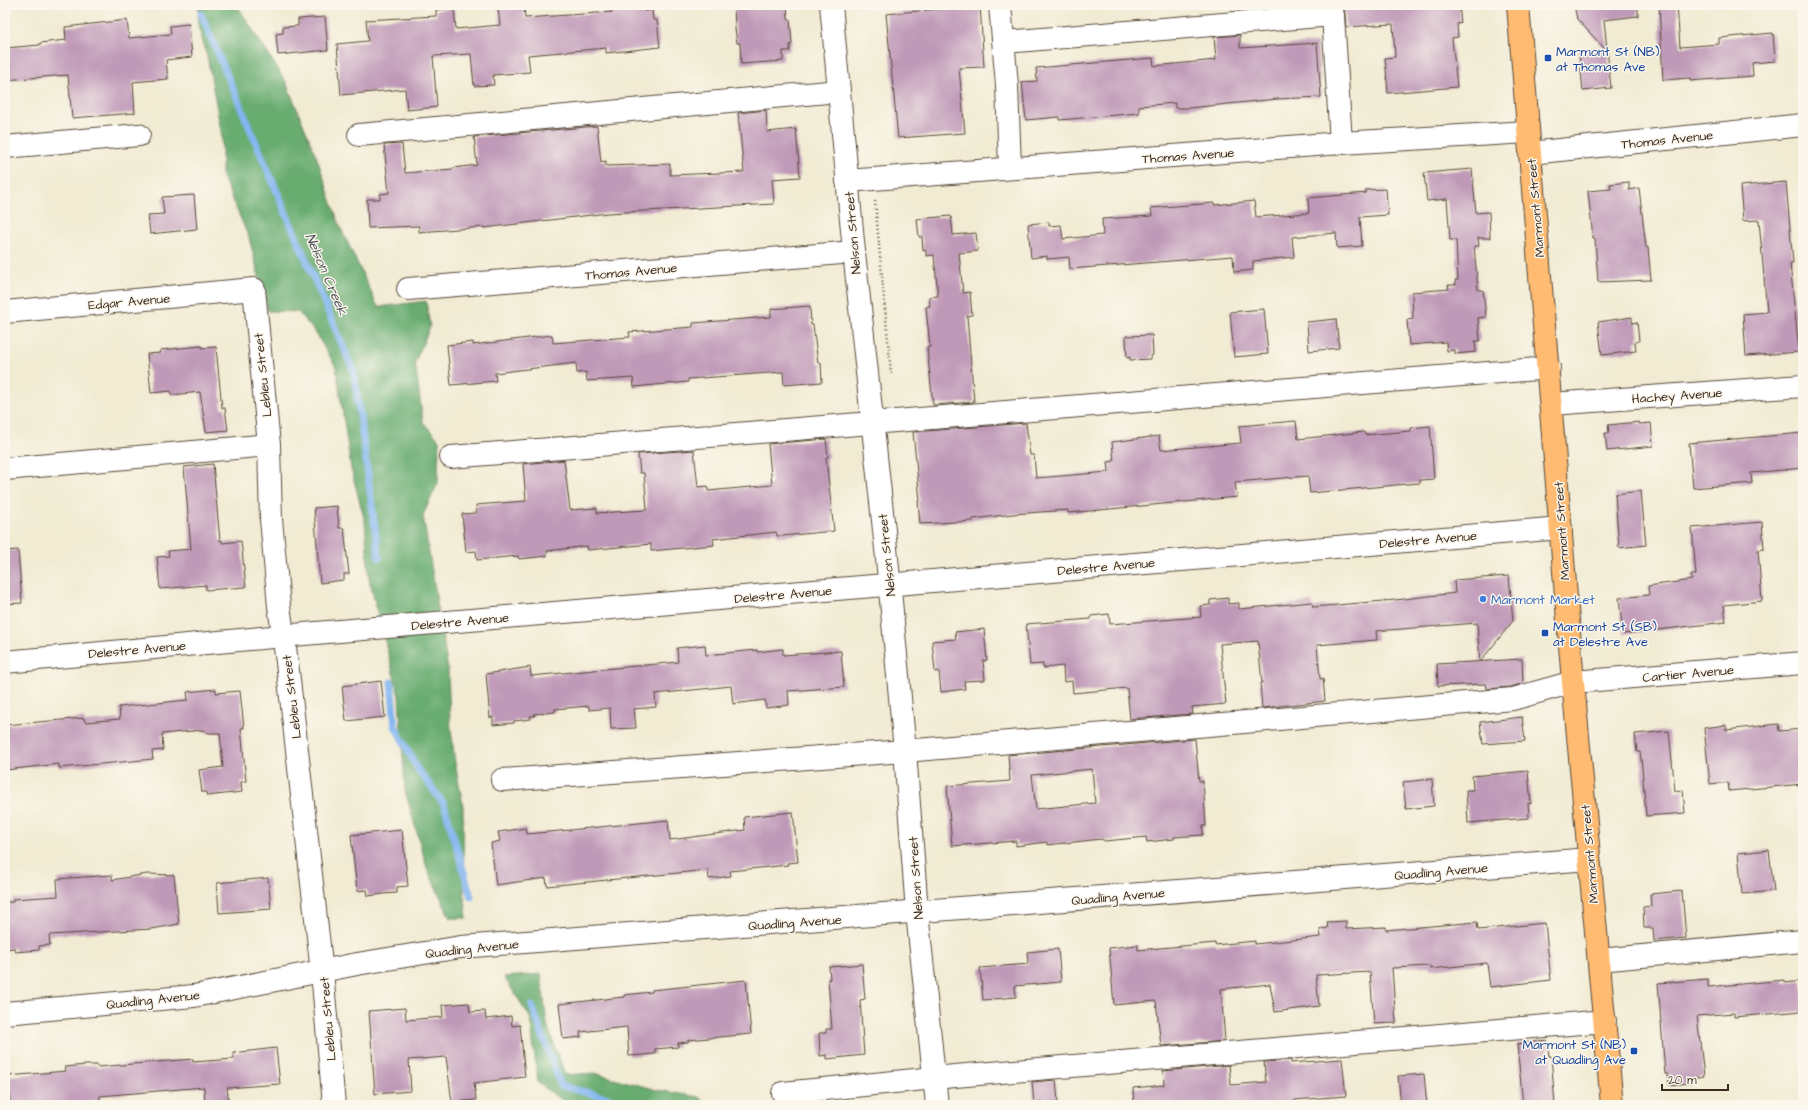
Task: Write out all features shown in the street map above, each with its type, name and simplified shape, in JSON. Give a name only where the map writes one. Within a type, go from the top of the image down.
[{"type":"main road","name":"Marmont Street","points":[[1518,5],[1549,368],[1573,682],[1612,1105]]},
{"type":"street","name":"Nelson Street","points":[[831,5],[854,252],[873,424],[905,751],[917,912],[937,1105]]},
{"type":"street","points":[[1000,5],[1004,42],[1010,168]]},
{"type":"street","points":[[1004,42],[1333,15],[1341,143]]},
{"type":"street","points":[[360,134],[839,91]]},
{"type":"street","name":"Thomas Avenue","points":[[848,182],[1341,143],[1529,142],[1803,125]]},
{"type":"street","points":[[5,147],[139,135]]},
{"type":"street","name":"Thomas Avenue","points":[[408,289],[854,252]]},
{"type":"street","name":"Edgar Avenue","points":[[5,312],[254,289]]},
{"type":"street","name":"Lebleu Street","points":[[254,289],[269,444],[271,519],[322,972],[334,1105]]},
{"type":"street","points":[[451,457],[873,424],[1549,368]]},
{"type":"street","name":"Hachey Avenue","points":[[1551,404],[1803,386]]},
{"type":"street","points":[[5,469],[269,444]]},
{"type":"street","name":"Delestre Avenue","points":[[5,662],[283,636],[1561,528]]},
{"type":"street","name":"Cartier Avenue","points":[[502,780],[905,751],[1513,700],[1573,682],[1803,663]]},
{"type":"street","name":"Quadling Avenue","points":[[5,1013],[194,996],[322,972],[356,964],[461,947],[1589,859]]},
{"type":"street","points":[[1599,960],[1803,942]]},
{"type":"street","points":[[783,1093],[934,1078],[1605,1021]]},
{"type":"green space","points":[[199,5],[237,5],[286,82],[317,158],[339,224],[378,307],[426,301],[430,327],[415,362],[423,422],[439,440],[438,483],[423,515],[448,670],[450,720],[455,763],[463,805],[464,890],[467,918],[450,918],[427,868],[405,791],[399,696],[369,579],[365,522],[351,469],[336,367],[315,332],[298,312],[268,311],[249,238],[222,175],[222,137],[208,61],[198,24]]},
{"type":"green space","points":[[541,974],[547,1024],[565,1075],[595,1073],[657,1090],[699,1097],[706,1105],[569,1105],[538,1083],[530,1017],[504,977]]},
{"type":"building","points":[[611,5],[643,5],[644,11],[652,10],[653,20],[657,20],[660,47],[606,53],[606,48],[528,55],[530,72],[493,75],[494,85],[474,86],[471,54],[433,56],[437,107],[407,110],[405,89],[341,95],[337,44],[368,41],[366,20],[436,16],[436,10],[454,8],[456,29],[500,25],[498,8],[524,6],[525,18],[612,12]]},
{"type":"building","points":[[734,5],[787,5],[792,44],[790,45],[790,51],[783,51],[783,61],[741,64],[740,43],[737,43],[735,28]]},
{"type":"building","points":[[980,5],[984,67],[959,68],[965,133],[898,138],[886,14]]},
{"type":"building","points":[[1340,5],[1459,5],[1461,23],[1457,24],[1458,37],[1452,38],[1457,87],[1388,93],[1385,58],[1395,57],[1393,24],[1346,27],[1344,8]]},
{"type":"building","points":[[1574,5],[1638,5],[1638,16],[1604,20],[1611,88],[1583,91],[1579,53],[1606,50],[1577,19]]},
{"type":"building","points":[[1659,5],[1677,5],[1680,47],[1719,44],[1719,38],[1773,33],[1775,61],[1752,63],[1753,76],[1690,81],[1690,78],[1663,80]]},
{"type":"building","points":[[325,17],[328,50],[278,55],[276,34],[283,33],[283,27],[298,26],[298,19]]},
{"type":"building","points":[[127,20],[129,38],[171,34],[170,26],[189,24],[192,57],[166,60],[168,79],[133,82],[135,113],[72,118],[68,75],[5,80],[5,48],[40,45],[40,43],[66,40],[65,27]]},
{"type":"building","points":[[1240,35],[1240,48],[1317,43],[1321,97],[1277,99],[1189,108],[1175,108],[1175,103],[1139,106],[1139,113],[1059,120],[1059,117],[1026,120],[1022,82],[1037,81],[1036,68],[1153,58],[1154,66],[1216,60],[1214,37]]},
{"type":"building","points":[[766,110],[767,132],[796,129],[800,177],[772,179],[774,204],[608,213],[484,228],[419,232],[419,226],[368,228],[367,199],[380,199],[380,194],[389,193],[384,145],[402,144],[405,173],[453,169],[477,165],[474,137],[597,126],[601,162],[606,161],[606,166],[670,164],[670,175],[744,172],[738,113]]},
{"type":"building","points":[[1472,169],[1476,213],[1489,212],[1490,238],[1478,238],[1479,246],[1474,246],[1478,290],[1483,290],[1486,317],[1478,318],[1480,341],[1475,341],[1476,352],[1455,354],[1455,350],[1447,351],[1446,342],[1409,345],[1407,320],[1413,319],[1412,292],[1449,289],[1448,285],[1456,285],[1455,280],[1458,280],[1456,240],[1450,240],[1447,199],[1427,201],[1424,173]]},
{"type":"building","points":[[1629,182],[1629,190],[1639,188],[1651,280],[1598,282],[1595,238],[1593,238],[1588,191],[1611,189],[1610,184]]},
{"type":"building","points":[[1786,182],[1793,263],[1790,263],[1799,352],[1746,356],[1743,314],[1767,312],[1759,220],[1743,221],[1740,186]]},
{"type":"building","points":[[1386,189],[1388,215],[1360,217],[1362,246],[1337,248],[1336,233],[1292,237],[1294,257],[1253,261],[1253,270],[1234,272],[1233,256],[1070,269],[1069,257],[1047,259],[1047,256],[1031,258],[1028,224],[1049,222],[1049,226],[1061,225],[1063,239],[1103,235],[1102,219],[1152,216],[1151,208],[1214,203],[1214,205],[1254,201],[1256,217],[1309,213],[1308,198],[1366,193],[1366,190]]},
{"type":"building","points":[[194,195],[197,229],[150,234],[148,215],[164,214],[162,197]]},
{"type":"building","points":[[951,216],[953,235],[976,233],[978,251],[959,253],[963,293],[970,292],[972,315],[967,316],[974,402],[933,405],[927,347],[930,347],[926,307],[930,306],[929,297],[938,296],[934,255],[926,256],[926,250],[923,251],[922,237],[919,237],[917,219]]},
{"type":"building","points":[[810,306],[811,325],[813,325],[818,363],[821,363],[822,382],[784,385],[783,372],[688,379],[688,382],[634,387],[633,378],[587,381],[586,372],[577,373],[576,363],[495,373],[496,381],[451,385],[447,345],[473,342],[473,345],[552,335],[553,343],[630,337],[629,332],[693,327],[693,323],[771,317],[771,309]]},
{"type":"building","points":[[1264,309],[1268,354],[1234,357],[1230,312]]},
{"type":"building","points":[[1632,317],[1632,323],[1637,322],[1639,341],[1635,342],[1636,351],[1602,355],[1598,322]]},
{"type":"building","points":[[1336,319],[1339,348],[1309,351],[1307,322]]},
{"type":"building","points":[[1152,335],[1153,355],[1151,356],[1151,359],[1130,360],[1130,357],[1127,358],[1126,336]]},
{"type":"building","points":[[202,346],[202,348],[216,347],[222,408],[225,408],[228,430],[206,432],[200,392],[171,395],[171,391],[151,393],[147,354],[161,353],[160,350]]},
{"type":"building","points":[[1296,421],[1298,439],[1364,432],[1365,435],[1411,431],[1411,428],[1430,426],[1434,479],[1420,480],[1420,483],[1310,493],[1308,476],[1235,482],[1237,497],[1068,513],[1068,510],[1013,514],[973,519],[973,521],[920,524],[918,501],[920,501],[913,432],[1026,423],[1030,455],[1034,455],[1036,478],[1109,472],[1108,462],[1114,461],[1112,442],[1159,436],[1161,450],[1241,443],[1239,426]]},
{"type":"building","points":[[1639,422],[1639,424],[1651,423],[1653,446],[1607,451],[1605,433],[1609,433],[1608,425]]},
{"type":"building","points":[[1803,433],[1803,468],[1751,473],[1752,483],[1693,488],[1689,443]]},
{"type":"building","points":[[826,439],[828,457],[826,458],[834,531],[782,536],[777,536],[776,532],[713,539],[714,545],[651,551],[651,544],[588,550],[587,546],[547,551],[547,556],[519,559],[518,556],[477,560],[476,551],[466,552],[462,514],[477,513],[476,505],[526,501],[523,464],[564,460],[570,510],[597,508],[597,513],[647,510],[644,473],[640,473],[638,454],[694,450],[698,487],[708,486],[708,491],[772,485],[768,444]]},
{"type":"building","points":[[213,464],[220,541],[222,540],[222,543],[241,541],[246,587],[206,590],[206,585],[160,589],[157,557],[169,556],[168,551],[191,549],[184,467]]},
{"type":"building","points":[[1641,491],[1646,545],[1619,548],[1615,494]]},
{"type":"building","points":[[337,506],[339,528],[344,528],[349,574],[344,574],[344,580],[320,583],[314,508]]},
{"type":"building","points":[[1762,522],[1764,549],[1758,550],[1762,601],[1724,605],[1726,622],[1623,634],[1619,598],[1649,595],[1648,586],[1692,580],[1691,575],[1696,575],[1692,528]]},
{"type":"building","points":[[18,550],[22,603],[5,604],[5,551]]},
{"type":"building","points":[[1509,576],[1513,621],[1480,662],[1477,623],[1376,631],[1377,640],[1317,645],[1320,679],[1323,678],[1325,701],[1262,708],[1260,683],[1262,683],[1258,641],[1220,644],[1226,704],[1192,707],[1193,714],[1130,719],[1127,688],[1073,693],[1072,681],[1064,682],[1063,666],[1043,668],[1043,664],[1030,665],[1026,624],[1091,619],[1091,616],[1109,614],[1110,624],[1201,617],[1200,606],[1210,605],[1210,600],[1228,598],[1228,604],[1239,603],[1239,609],[1312,602],[1313,607],[1395,600],[1455,593],[1454,580]]},
{"type":"building","points":[[984,629],[987,660],[983,661],[985,680],[964,681],[965,689],[941,692],[939,671],[935,672],[932,641],[956,639],[955,632]]},
{"type":"building","points":[[705,645],[706,655],[783,649],[783,655],[841,651],[844,687],[788,691],[789,705],[766,708],[765,700],[733,704],[731,686],[655,694],[656,707],[634,709],[636,728],[611,729],[610,708],[589,710],[589,706],[555,709],[555,712],[534,714],[535,716],[530,716],[531,719],[514,721],[514,723],[493,725],[493,717],[490,718],[486,674],[530,667],[531,676],[678,662],[677,648]]},
{"type":"building","points":[[1522,659],[1523,683],[1511,687],[1487,689],[1486,684],[1438,686],[1437,664]]},
{"type":"building","points":[[381,681],[385,717],[346,721],[342,686]]},
{"type":"building","points":[[216,689],[216,693],[240,691],[244,728],[241,728],[246,781],[241,782],[242,792],[207,796],[206,792],[202,792],[199,770],[223,767],[220,733],[208,733],[203,730],[162,734],[163,750],[152,751],[153,759],[59,768],[59,764],[5,770],[5,725],[84,718],[85,722],[120,719],[119,707],[188,700],[187,692]]},
{"type":"building","points":[[1522,717],[1525,741],[1483,744],[1480,722]]},
{"type":"building","points":[[1778,724],[1779,731],[1803,729],[1803,784],[1729,791],[1728,782],[1710,784],[1704,728],[1726,725],[1726,730]]},
{"type":"building","points":[[1669,731],[1675,791],[1683,790],[1685,813],[1646,816],[1640,752],[1637,752],[1635,734]]},
{"type":"building","points":[[1195,739],[1199,781],[1203,781],[1206,826],[1203,826],[1203,835],[1174,837],[1174,839],[1147,842],[1146,837],[1105,841],[1101,839],[1047,845],[1047,842],[1016,846],[1016,841],[952,846],[947,786],[1010,781],[1008,755]],"holes":[[[1092,769],[1095,803],[1036,809],[1032,775]]]},
{"type":"building","points":[[1528,771],[1531,804],[1528,803],[1529,818],[1468,823],[1466,790],[1473,790],[1472,776]]},
{"type":"building","points":[[1432,779],[1434,806],[1406,809],[1403,782]]},
{"type":"building","points":[[793,812],[798,862],[787,863],[788,865],[730,871],[731,876],[709,879],[708,870],[547,886],[546,878],[496,885],[491,843],[500,841],[498,832],[526,828],[527,834],[668,820],[670,840],[745,830],[744,817]]},
{"type":"building","points":[[402,830],[408,886],[397,887],[397,893],[368,896],[367,890],[357,891],[351,835]]},
{"type":"building","points":[[1769,850],[1774,891],[1742,894],[1738,853]]},
{"type":"building","points":[[147,874],[174,875],[179,924],[152,929],[49,935],[50,945],[39,946],[39,950],[15,952],[15,948],[5,949],[5,902],[13,902],[13,899],[58,896],[57,879],[112,875],[112,880]]},
{"type":"building","points":[[268,878],[271,909],[219,913],[217,883]]},
{"type":"building","points":[[1682,891],[1686,938],[1654,941],[1653,928],[1644,928],[1643,907],[1651,906],[1650,894]]},
{"type":"building","points":[[1346,921],[1346,929],[1386,927],[1386,930],[1477,922],[1478,930],[1545,923],[1551,980],[1490,987],[1487,963],[1430,969],[1430,966],[1392,968],[1396,1023],[1374,1024],[1370,972],[1316,975],[1319,1006],[1275,1012],[1270,984],[1221,989],[1225,1041],[1161,1046],[1156,1001],[1114,1005],[1109,948],[1138,945],[1138,950],[1255,941],[1255,944],[1321,937],[1320,929],[1328,928],[1327,922]]},
{"type":"building","points":[[1058,949],[1061,982],[1015,986],[1016,997],[983,1000],[980,968],[1028,964],[1027,952]]},
{"type":"building","points":[[862,964],[865,999],[860,1000],[864,1055],[827,1059],[827,1055],[820,1056],[819,1033],[826,1033],[826,1029],[832,1029],[828,979],[830,979],[829,967]]},
{"type":"building","points":[[1708,979],[1708,987],[1784,980],[1784,983],[1803,981],[1803,1011],[1734,1017],[1734,1013],[1697,1016],[1704,1076],[1691,1078],[1691,1083],[1669,1085],[1668,1074],[1665,1074],[1658,983]]},
{"type":"building","points":[[746,980],[751,1034],[688,1040],[688,1042],[678,1043],[678,1047],[655,1049],[655,1054],[629,1056],[627,1027],[580,1032],[581,1037],[563,1039],[559,1004],[624,997],[624,995],[652,992],[652,990]]},
{"type":"building","points":[[469,1003],[470,1012],[485,1011],[486,1019],[511,1016],[512,1026],[520,1025],[525,1077],[474,1083],[476,1100],[452,1102],[446,1057],[409,1060],[411,1091],[375,1094],[369,1011],[405,1008],[406,1020],[443,1017],[442,1005]]},
{"type":"building","points":[[1547,1040],[1549,1056],[1551,1056],[1555,1105],[1523,1105],[1517,1044]]},
{"type":"building","points":[[276,1048],[280,1084],[227,1088],[229,1105],[205,1105],[204,1087],[100,1096],[100,1100],[89,1101],[89,1105],[10,1105],[8,1076],[66,1071],[65,1067],[86,1065],[97,1065],[97,1067],[193,1059],[193,1062],[234,1059],[233,1053]]},
{"type":"building","points":[[1342,1059],[1346,1096],[1294,1100],[1295,1105],[1134,1105],[1133,1088],[1164,1085],[1163,1071],[1229,1065],[1231,1085],[1266,1082],[1264,1062],[1291,1060],[1291,1063]]},
{"type":"building","points":[[1424,1074],[1427,1105],[1401,1105],[1398,1076]]},
{"type":"building","points":[[1056,1080],[1058,1102],[1034,1103],[1032,1082]]},
{"type":"waterway","name":"Nelson Creek","points":[[201,14],[354,372],[379,558]]},
{"type":"waterway","name":"Nelson Creek","points":[[391,682],[395,726],[418,770],[444,804],[471,897]]},
{"type":"waterway","name":"Nelson Creek","points":[[532,1006],[561,1086],[635,1105]]},
{"type":"place","name":"Marmont St (NB) at Thomas Ave","points":[[1548,58]]},
{"type":"place","name":"Marmont Market","points":[[1483,599]]},
{"type":"place","name":"Marmont St (SB) at Delestre Ave","points":[[1545,633]]},
{"type":"place","name":"Marmont St (NB) at Quadling Ave","points":[[1634,1051]]}]
